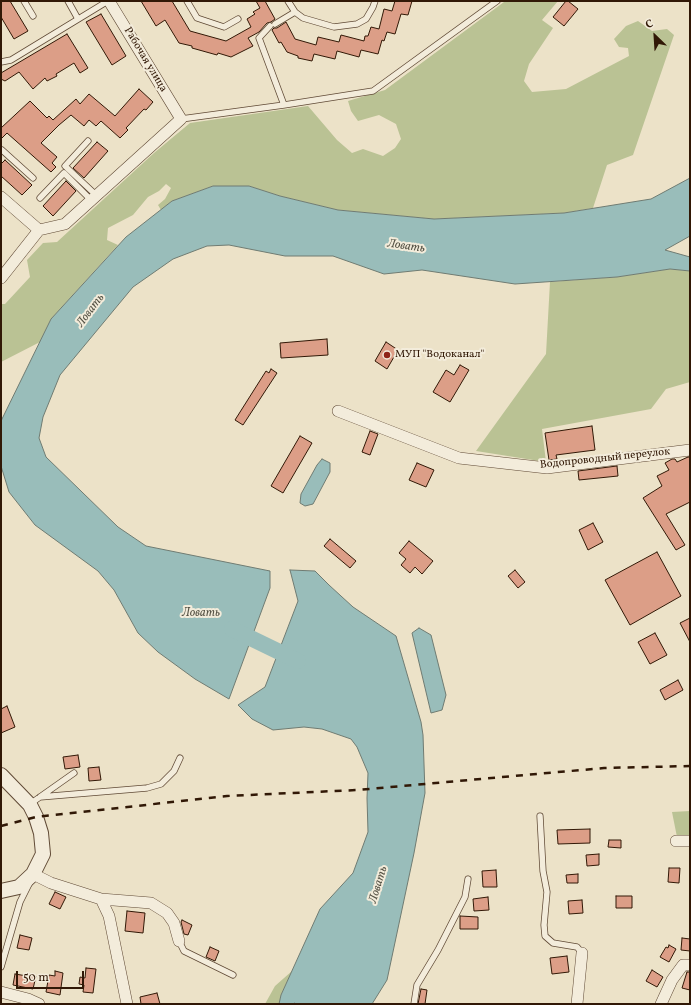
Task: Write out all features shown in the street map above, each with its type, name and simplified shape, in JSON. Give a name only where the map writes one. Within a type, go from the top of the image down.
[{"type":"street","name":"Рабочая улица","points":[[108,1],[181,119]]},
{"type":"street","points":[[1,278],[39,230],[65,224],[181,119]]},
{"type":"street","points":[[1,196],[39,230]]},
{"type":"street","name":"Водопроводный переулок","points":[[338,411],[459,458],[547,468],[690,450]]},
{"type":"street","points":[[1,774],[35,801],[43,854],[34,874],[19,887],[1,891]]},
{"type":"street","points":[[676,841],[690,841]]},
{"type":"street","points":[[34,874],[52,883],[101,899],[151,903],[166,913],[174,923],[179,941]]},
{"type":"street","points":[[101,899],[109,916],[127,1004]]},
{"type":"street","points":[[577,1004],[582,952]]},
{"type":"street","points":[[661,1004],[672,980],[682,965],[690,965]]},
{"type":"street","points":[[1,992],[28,999],[39,1004]]},
{"type":"lane","points":[[24,1],[33,16]]},
{"type":"lane","points":[[68,1],[78,19]]},
{"type":"lane","points":[[1,62],[11,60],[108,1]]},
{"type":"lane","points":[[187,1],[197,18],[224,26],[238,19]]},
{"type":"lane","points":[[288,1],[295,12],[303,18],[334,28],[357,24],[366,19],[375,1]]},
{"type":"lane","points":[[181,119],[373,91],[497,1]]},
{"type":"lane","points":[[284,105],[259,38],[273,25],[295,12]]},
{"type":"lane","points":[[88,141],[65,166],[94,198]]},
{"type":"lane","points":[[1,151],[2,150],[33,178]]},
{"type":"lane","points":[[40,198],[64,173],[94,198]]},
{"type":"lane","points":[[35,801],[147,788],[161,784],[174,772],[180,758]]},
{"type":"lane","points":[[35,801],[74,773]]},
{"type":"lane","points":[[540,816],[543,871],[547,892],[544,925],[545,936],[553,943],[577,947],[582,952]]},
{"type":"lane","points":[[1,967],[20,902],[34,874]]},
{"type":"lane","points":[[414,1004],[417,985],[438,950],[466,897],[468,878]]},
{"type":"lane","points":[[179,941],[184,951],[234,975]]},
{"type":"green space","points":[[504,1],[558,1],[542,20],[553,28],[529,64],[524,81],[532,92],[566,89],[629,56],[628,48],[619,47],[614,39],[626,26],[638,21],[652,31],[667,29],[674,35],[633,155],[607,165],[593,208],[564,213],[433,219],[338,210],[280,196],[249,186],[213,186],[172,201],[161,210],[158,205],[165,199],[171,188],[166,184],[159,191],[148,197],[133,215],[108,228],[107,240],[118,245],[51,319],[40,342],[1,362],[1,304],[5,304],[30,277],[27,260],[43,243],[57,242],[154,153],[190,123],[308,106],[337,140],[352,153],[363,149],[383,156],[395,148],[401,139],[396,124],[379,115],[358,121],[351,111],[348,101],[385,90]]},
{"type":"green space","points":[[670,269],[690,271],[690,382],[666,389],[651,409],[542,429],[546,462],[476,451],[546,354],[550,282],[617,277]]},
{"type":"green space","points":[[690,811],[690,837],[677,837],[672,812]]},
{"type":"green space","points":[[292,971],[281,995],[279,1004],[265,1004],[275,986]]},
{"type":"water","name":"Ловать","points":[[690,178],[690,236],[665,250],[690,257],[690,271],[670,269],[617,277],[515,284],[422,270],[384,274],[333,256],[285,256],[229,245],[207,246],[173,259],[133,287],[60,375],[43,417],[39,438],[46,457],[118,527],[146,546],[270,571],[270,588],[229,699],[195,679],[158,652],[138,633],[114,590],[98,571],[35,525],[9,492],[1,466],[1,421],[51,319],[126,237],[172,201],[213,186],[249,186],[280,196],[338,210],[434,219],[564,213],[651,199]]},
{"type":"water","points":[[322,459],[330,463],[330,472],[313,504],[305,506],[300,503],[301,494],[317,465]]},
{"type":"water","name":"Ловать","points":[[290,570],[315,571],[353,607],[396,636],[421,722],[423,735],[425,793],[387,980],[372,1004],[279,1004],[281,995],[320,909],[353,873],[368,832],[368,773],[357,747],[351,739],[322,729],[304,727],[273,730],[252,719],[238,705],[265,687],[298,601]]},
{"type":"water","points":[[419,628],[431,635],[446,695],[442,710],[431,713],[412,633]]},
{"type":"building","points":[[1,1],[10,1],[28,31],[14,39],[1,17]]},
{"type":"building","points":[[141,1],[172,1],[190,31],[226,41],[251,27],[247,19],[255,14],[253,12],[260,8],[256,1],[265,1],[275,19],[267,23],[259,32],[248,38],[253,46],[231,57],[218,53],[217,55],[179,43],[165,20],[156,26]]},
{"type":"building","points":[[395,1],[412,1],[408,15],[401,14],[395,34],[387,32],[384,41],[382,40],[378,54],[361,50],[359,57],[337,51],[335,59],[314,54],[312,61],[298,58],[298,56],[287,52],[281,42],[279,43],[272,30],[286,22],[295,39],[316,45],[318,37],[339,42],[341,35],[364,41],[365,36],[368,36],[371,27],[379,29],[384,9],[392,11]]},
{"type":"building","points":[[566,1],[578,9],[564,26],[553,17]]},
{"type":"building","points":[[101,14],[126,56],[112,65],[86,22]]},
{"type":"building","points":[[67,34],[88,68],[80,73],[74,63],[56,74],[57,76],[47,81],[45,78],[33,89],[19,72],[5,81],[1,79],[1,73]]},
{"type":"building","points":[[139,89],[153,102],[146,110],[144,109],[126,128],[128,130],[120,138],[101,121],[96,126],[89,120],[84,126],[71,115],[59,125],[41,143],[57,157],[52,163],[56,167],[51,172],[7,133],[1,139],[1,128],[30,101],[47,118],[49,116],[53,120],[76,99],[80,104],[89,94],[115,116]]},
{"type":"building","points":[[97,142],[108,151],[84,178],[73,168]]},
{"type":"building","points":[[5,160],[32,185],[22,195],[1,176],[1,164]]},
{"type":"building","points":[[66,181],[76,191],[53,216],[43,206]]},
{"type":"building","points":[[327,339],[328,355],[281,358],[280,343]]},
{"type":"building","name":"МУП \"Водоканал\"","points":[[386,342],[398,350],[387,369],[375,361]]},
{"type":"building","points":[[460,365],[469,370],[450,402],[433,392],[446,370],[454,375]]},
{"type":"building","points":[[271,369],[277,373],[243,425],[235,420],[266,371],[269,373]]},
{"type":"building","points":[[592,426],[595,450],[556,455],[557,459],[549,460],[545,433]]},
{"type":"building","points":[[370,431],[378,434],[370,455],[362,452]]},
{"type":"building","points":[[300,436],[312,443],[283,493],[271,486]]},
{"type":"building","points":[[690,457],[690,502],[666,514],[685,545],[676,550],[643,498],[662,486],[657,476],[669,470],[665,463],[672,459],[675,459],[677,462]]},
{"type":"building","points":[[417,463],[434,470],[426,487],[409,480]]},
{"type":"building","points":[[617,466],[618,476],[579,480],[578,471]]},
{"type":"building","points":[[593,523],[603,542],[588,550],[579,530]]},
{"type":"building","points":[[330,539],[356,561],[350,568],[324,546]]},
{"type":"building","points":[[409,541],[433,561],[422,574],[415,567],[410,573],[401,565],[406,559],[399,553]]},
{"type":"building","points":[[657,552],[681,596],[630,625],[605,580]]},
{"type":"building","points":[[515,570],[525,582],[518,588],[508,576]]},
{"type":"building","points":[[690,618],[690,642],[680,623]]},
{"type":"building","points":[[655,633],[667,655],[650,664],[638,642]]},
{"type":"building","points":[[678,680],[683,690],[665,700],[660,690]]},
{"type":"building","points":[[7,706],[15,727],[1,733],[1,709]]},
{"type":"building","points":[[78,755],[80,767],[65,769],[63,757]]},
{"type":"building","points":[[99,767],[101,780],[89,781],[88,768]]},
{"type":"building","points":[[590,829],[590,843],[558,844],[557,830]]},
{"type":"building","points":[[609,840],[621,840],[621,848],[608,847]]},
{"type":"building","points":[[599,854],[599,865],[587,866],[586,855]]},
{"type":"building","points":[[669,868],[680,868],[679,883],[668,882]]},
{"type":"building","points":[[496,870],[497,887],[483,887],[482,871]]},
{"type":"building","points":[[578,874],[578,883],[567,883],[566,875]]},
{"type":"building","points":[[55,892],[66,897],[60,909],[49,904]]},
{"type":"building","points":[[616,896],[632,896],[632,908],[616,908]]},
{"type":"building","points":[[488,897],[489,910],[474,911],[473,899]]},
{"type":"building","points":[[582,900],[583,913],[569,914],[568,901]]},
{"type":"building","points":[[127,911],[145,913],[143,933],[125,931]]},
{"type":"building","points":[[460,916],[478,917],[478,929],[460,929]]},
{"type":"building","points":[[182,920],[192,925],[188,935],[184,934],[181,922]]},
{"type":"building","points":[[20,935],[32,938],[29,950],[17,948]]},
{"type":"building","points":[[682,938],[690,939],[690,951],[681,950]]},
{"type":"building","points":[[669,945],[676,949],[669,962],[660,957]]},
{"type":"building","points":[[210,947],[219,951],[215,961],[206,957]]},
{"type":"building","points":[[567,956],[569,972],[552,974],[550,958]]},
{"type":"building","points":[[86,968],[96,969],[93,993],[83,992],[84,985],[79,984],[80,977],[85,978]]},
{"type":"building","points":[[652,970],[663,977],[657,987],[646,981]]},
{"type":"building","points":[[55,971],[63,973],[60,995],[46,992],[49,975],[55,976]]},
{"type":"building","points":[[687,972],[690,972],[690,990],[682,988]]},
{"type":"building","points":[[15,974],[27,976],[28,974],[36,976],[33,989],[13,985]]},
{"type":"building","points":[[421,989],[427,990],[425,1004],[418,1004]]},
{"type":"building","points":[[157,993],[160,1004],[141,1004],[140,997]]},
{"type":"waterway","name":"Ловать","points":[[232,629],[298,661]]},
{"type":"railway","points":[[1,826],[36,817],[227,796],[357,790],[604,768],[690,766]]},
{"type":"place","name":"МУП \"Водоканал\"","points":[[387,355]]}]
